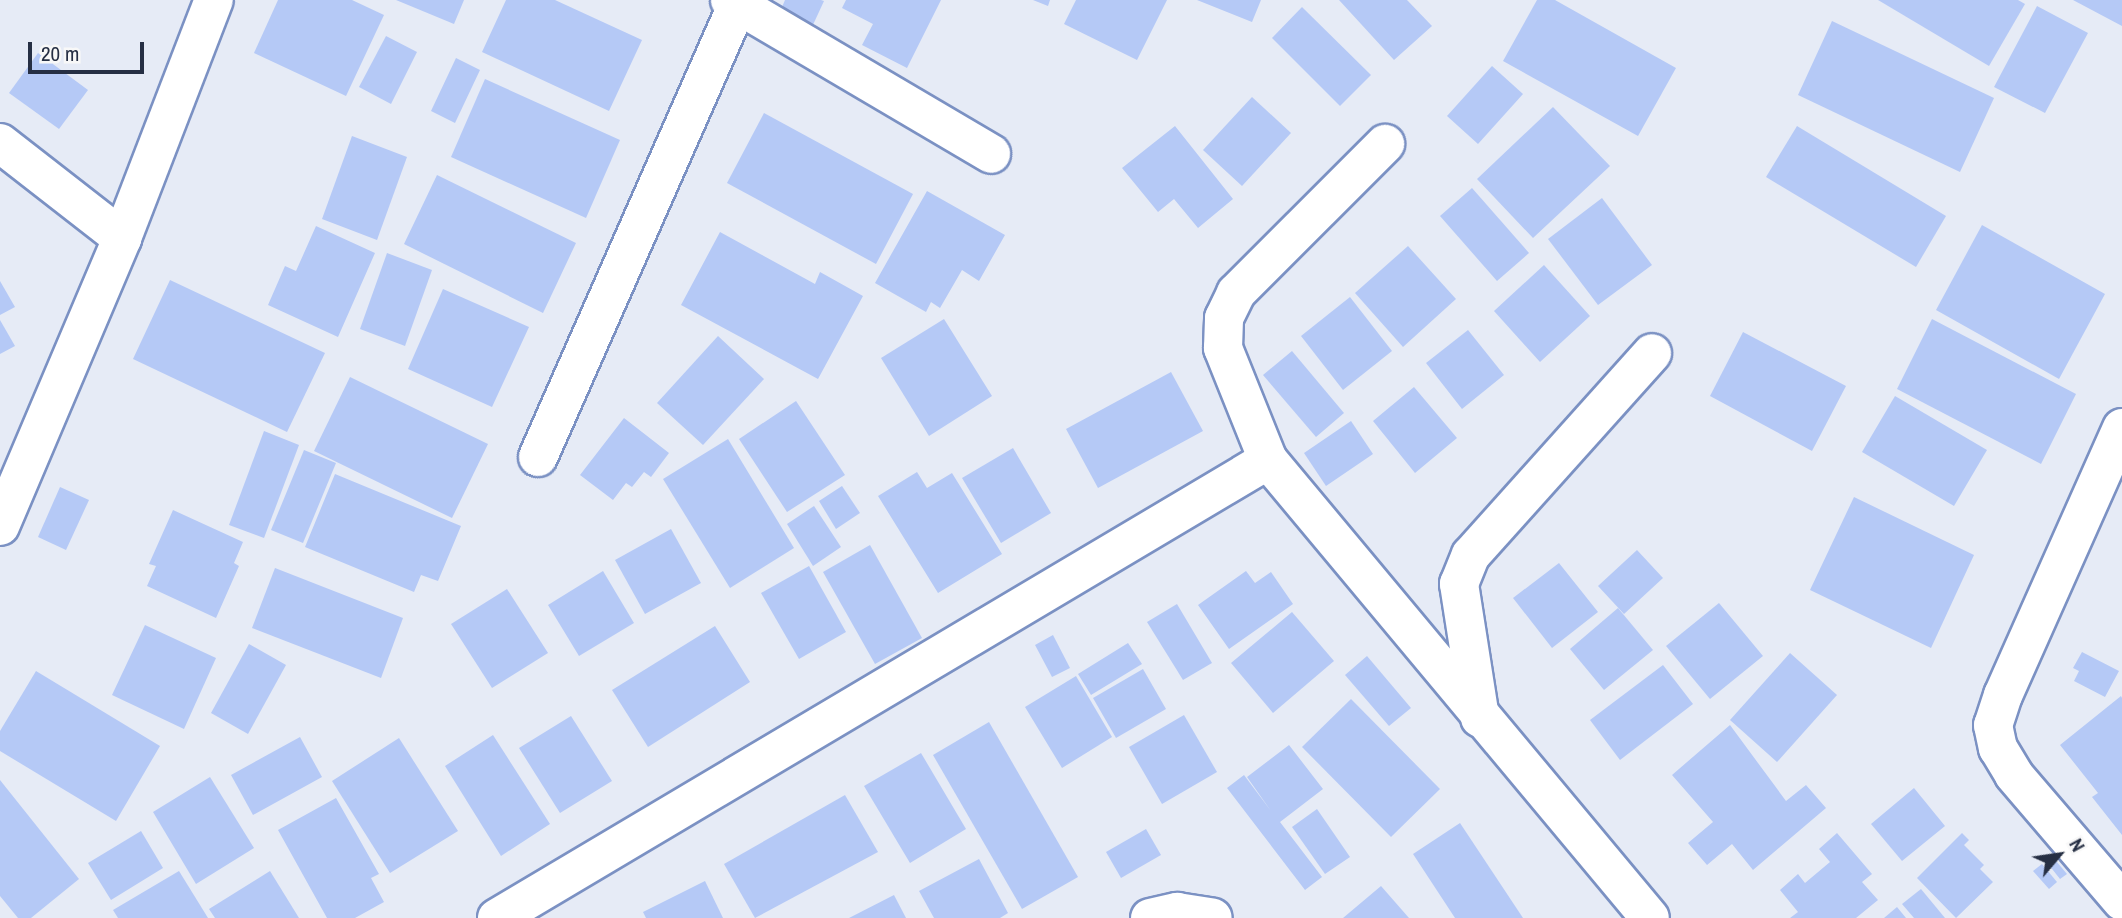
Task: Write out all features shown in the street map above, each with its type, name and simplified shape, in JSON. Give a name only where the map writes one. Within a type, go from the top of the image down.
[{"type":"street","points":[[0,526],[122,238],[214,0]]},
{"type":"street","points":[[538,457],[734,2],[991,154]]},
{"type":"street","points":[[0,143],[122,238]]},
{"type":"street","points":[[1385,144],[1236,293],[1224,318],[1223,348],[1268,460],[1480,718],[1650,918]]},
{"type":"street","points":[[1480,718],[1459,584],[1471,555],[1652,353]]},
{"type":"street","points":[[2122,428],[2003,695],[1993,725],[1998,748],[2014,775],[2122,901]]},
{"type":"street","points":[[497,918],[1268,460]]},
{"type":"street","points":[[1150,918],[1177,912],[1213,918]]},
{"type":"building","points":[[278,0],[352,0],[384,15],[346,96],[254,53]]},
{"type":"building","points":[[396,0],[464,0],[454,24]]},
{"type":"building","points":[[506,0],[555,0],[642,40],[609,111],[482,52]]},
{"type":"building","points":[[785,0],[824,1],[812,27],[780,12]]},
{"type":"building","points":[[846,0],[941,0],[907,68],[862,45],[873,24],[842,8]]},
{"type":"building","points":[[1033,0],[1050,0],[1048,6]]},
{"type":"building","points":[[1076,0],[1167,0],[1137,60],[1064,24]]},
{"type":"building","points":[[1197,0],[1261,0],[1252,22]]},
{"type":"building","points":[[1339,0],[1407,0],[1432,26],[1394,60]]},
{"type":"building","points":[[1537,0],[1555,0],[1676,68],[1638,136],[1503,61]]},
{"type":"building","points":[[1878,0],[2018,0],[2025,4],[1989,66]]},
{"type":"building","points":[[2073,0],[2122,0],[2122,26]]},
{"type":"building","points":[[2037,6],[2088,33],[2045,113],[1994,87]]},
{"type":"building","points":[[1302,7],[1371,75],[1340,106],[1272,38]]},
{"type":"building","points":[[1832,21],[1994,98],[1960,172],[1798,95]]},
{"type":"building","points":[[386,36],[417,52],[391,104],[359,87]]},
{"type":"building","points":[[38,53],[88,90],[59,129],[9,93]]},
{"type":"building","points":[[456,58],[480,70],[455,123],[431,111]]},
{"type":"building","points":[[1492,66],[1523,94],[1478,144],[1447,116]]},
{"type":"building","points":[[485,79],[620,140],[586,218],[451,157]]},
{"type":"building","points":[[1252,97],[1291,133],[1242,186],[1203,150]]},
{"type":"building","points":[[1553,107],[1610,166],[1533,238],[1477,179]]},
{"type":"building","points":[[764,113],[913,194],[876,264],[727,183]]},
{"type":"building","points":[[1175,126],[1233,199],[1198,228],[1174,199],[1158,212],[1122,168]]},
{"type":"building","points":[[1797,126],[1946,216],[1916,267],[1766,177]]},
{"type":"building","points":[[352,136],[407,157],[377,240],[322,219]]},
{"type":"building","points":[[437,175],[576,243],[543,313],[404,244]]},
{"type":"building","points":[[1472,188],[1529,253],[1497,281],[1440,216]]},
{"type":"building","points":[[927,191],[1005,235],[979,281],[962,270],[940,308],[931,302],[926,312],[875,283]]},
{"type":"building","points":[[1602,198],[1652,265],[1598,305],[1548,239]]},
{"type":"building","points":[[1982,225],[2105,294],[2059,379],[1936,310]]},
{"type":"building","points":[[316,226],[375,253],[338,337],[268,305],[285,266],[296,271]]},
{"type":"building","points":[[720,232],[815,284],[820,272],[863,296],[818,379],[681,305]]},
{"type":"building","points":[[1408,246],[1456,299],[1403,347],[1355,293]]},
{"type":"building","points":[[387,253],[432,270],[405,346],[360,329]]},
{"type":"building","points":[[1544,265],[1590,316],[1540,362],[1494,311]]},
{"type":"building","points":[[170,280],[325,353],[287,432],[133,359]]},
{"type":"building","points":[[0,281],[15,307],[0,315]]},
{"type":"building","points":[[443,289],[529,327],[492,407],[408,369]]},
{"type":"building","points":[[1350,297],[1392,351],[1343,390],[1301,336]]},
{"type":"building","points":[[944,319],[992,396],[929,436],[881,358]]},
{"type":"building","points":[[1932,319],[2076,394],[2041,464],[1897,389]]},
{"type":"building","points":[[0,320],[15,346],[0,354]]},
{"type":"building","points":[[1468,330],[1504,375],[1462,409],[1426,363]]},
{"type":"building","points":[[1743,332],[1846,386],[1812,451],[1710,396]]},
{"type":"building","points":[[718,336],[764,379],[703,445],[657,403]]},
{"type":"building","points":[[1292,351],[1344,413],[1316,437],[1263,375]]},
{"type":"building","points":[[1171,372],[1203,431],[1098,488],[1066,429]]},
{"type":"building","points":[[350,377],[488,444],[452,518],[314,451]]},
{"type":"building","points":[[1414,387],[1457,438],[1415,473],[1373,421]]},
{"type":"building","points":[[1895,396],[1987,450],[1954,506],[1862,452]]},
{"type":"building","points":[[796,401],[845,475],[787,512],[739,439]]},
{"type":"building","points":[[624,418],[669,453],[651,477],[644,472],[632,487],[626,483],[613,500],[580,475]]},
{"type":"building","points":[[1351,421],[1373,454],[1326,486],[1304,453]]},
{"type":"building","points":[[264,431],[299,445],[264,538],[229,525]]},
{"type":"building","points":[[728,439],[794,548],[730,588],[663,479]]},
{"type":"building","points":[[1013,448],[1051,513],[1001,543],[962,478]]},
{"type":"building","points":[[304,450],[336,463],[303,543],[271,530]]},
{"type":"building","points":[[917,472],[927,488],[952,473],[1002,554],[938,593],[878,496]]},
{"type":"building","points":[[335,474],[461,526],[438,581],[421,575],[414,592],[305,547]]},
{"type":"building","points":[[842,486],[860,513],[836,529],[819,501]]},
{"type":"building","points":[[60,487],[89,500],[66,550],[38,537]]},
{"type":"building","points":[[1854,497],[1974,555],[1931,648],[1810,590]]},
{"type":"building","points":[[814,506],[841,547],[813,566],[787,524]]},
{"type":"building","points":[[173,510],[243,542],[234,563],[239,566],[216,618],[147,586],[156,566],[149,564]]},
{"type":"building","points":[[671,529],[701,583],[645,614],[615,560]]},
{"type":"building","points":[[870,545],[922,638],[875,664],[823,572]]},
{"type":"building","points":[[1637,550],[1663,578],[1624,614],[1598,586]]},
{"type":"building","points":[[1559,563],[1598,612],[1552,648],[1513,598]]},
{"type":"building","points":[[809,566],[846,632],[799,659],[761,593]]},
{"type":"building","points":[[275,568],[403,618],[381,678],[252,628]]},
{"type":"building","points":[[603,571],[634,623],[579,656],[548,605]]},
{"type":"building","points":[[1246,571],[1255,583],[1271,572],[1293,604],[1229,649],[1198,605]]},
{"type":"building","points":[[507,589],[548,653],[492,688],[451,624]]},
{"type":"building","points":[[1719,603],[1763,656],[1710,699],[1666,646]]},
{"type":"building","points":[[1177,604],[1212,663],[1183,680],[1147,622]]},
{"type":"building","points":[[1618,608],[1653,650],[1604,690],[1570,649]]},
{"type":"building","points":[[1292,612],[1334,661],[1273,713],[1231,663]]},
{"type":"building","points":[[145,625],[216,658],[184,729],[112,695]]},
{"type":"building","points":[[715,626],[750,682],[648,747],[612,690]]},
{"type":"building","points":[[1053,635],[1070,668],[1052,677],[1035,645]]},
{"type":"building","points":[[1128,643],[1142,664],[1091,695],[1078,674]]},
{"type":"building","points":[[249,644],[286,665],[248,734],[211,713]]},
{"type":"building","points":[[2082,652],[2119,671],[2105,697],[2074,681],[2079,671],[2073,668]]},
{"type":"building","points":[[1790,653],[1837,695],[1777,762],[1730,720]]},
{"type":"building","points":[[1367,656],[1411,708],[1389,726],[1345,675]]},
{"type":"building","points":[[1663,665],[1693,704],[1620,760],[1590,720]]},
{"type":"building","points":[[1143,669],[1166,709],[1116,738],[1093,698]]},
{"type":"building","points":[[36,671],[160,746],[116,821],[0,751],[0,731]]},
{"type":"building","points":[[1076,676],[1112,737],[1062,768],[1025,707]]},
{"type":"building","points":[[2121,696],[2122,835],[2092,797],[2098,793],[2060,745]]},
{"type":"building","points":[[1351,699],[1440,789],[1391,837],[1302,747]]},
{"type":"building","points":[[1184,715],[1217,772],[1162,804],[1129,747]]},
{"type":"building","points":[[571,716],[612,781],[560,813],[519,748]]},
{"type":"building","points":[[989,722],[1078,877],[1022,909],[933,755]]},
{"type":"building","points":[[1730,725],[1786,801],[1806,785],[1826,808],[1753,870],[1732,844],[1707,865],[1688,843],[1713,822],[1672,775]]},
{"type":"building","points":[[493,735],[550,824],[501,856],[445,766]]},
{"type":"building","points":[[300,737],[322,777],[253,815],[231,775]]},
{"type":"building","points":[[399,738],[458,831],[390,873],[332,781]]},
{"type":"building","points":[[1289,745],[1323,789],[1280,822],[1322,877],[1305,890],[1227,788],[1244,775],[1271,811],[1247,777]]},
{"type":"building","points":[[921,753],[966,829],[910,863],[864,786]]},
{"type":"building","points":[[210,777],[254,848],[196,884],[153,812]]},
{"type":"building","points":[[0,780],[79,879],[31,918],[18,918],[0,896]]},
{"type":"building","points":[[1914,788],[1945,826],[1902,861],[1871,824]]},
{"type":"building","points":[[845,795],[878,852],[755,918],[724,864]]},
{"type":"building","points":[[336,798],[379,874],[371,878],[384,902],[355,918],[327,918],[278,830]]},
{"type":"building","points":[[1317,809],[1350,857],[1325,874],[1292,827]]},
{"type":"building","points":[[1460,823],[1523,918],[1455,918],[1413,854]]},
{"type":"building","points":[[1146,829],[1161,855],[1121,878],[1106,852]]},
{"type":"building","points":[[141,831],[163,868],[111,900],[88,863]]},
{"type":"building","points":[[1837,833],[1872,874],[1862,882],[1878,900],[1856,918],[1790,918],[1798,912],[1780,890],[1798,874],[1805,883],[1830,862],[1819,849]]},
{"type":"building","points":[[1962,833],[1969,840],[1964,845],[1984,865],[1980,869],[1993,882],[1956,918],[1917,878]]},
{"type":"building","points":[[2051,855],[2067,874],[2060,879],[2045,860]]},
{"type":"building","points":[[979,859],[1008,913],[1000,918],[934,918],[919,891]]},
{"type":"building","points":[[2042,864],[2057,882],[2049,889],[2033,871]]},
{"type":"building","points":[[179,871],[208,918],[118,918],[113,910]]},
{"type":"building","points":[[270,871],[299,918],[215,918],[209,909]]},
{"type":"building","points":[[705,881],[723,918],[646,918],[643,912]]},
{"type":"building","points":[[1381,886],[1409,918],[1343,918]]},
{"type":"building","points":[[1921,889],[1945,918],[1914,918],[1902,904]]},
{"type":"building","points":[[894,895],[906,918],[849,918]]},
{"type":"building","points":[[1897,907],[1906,918],[1884,918]]}]
